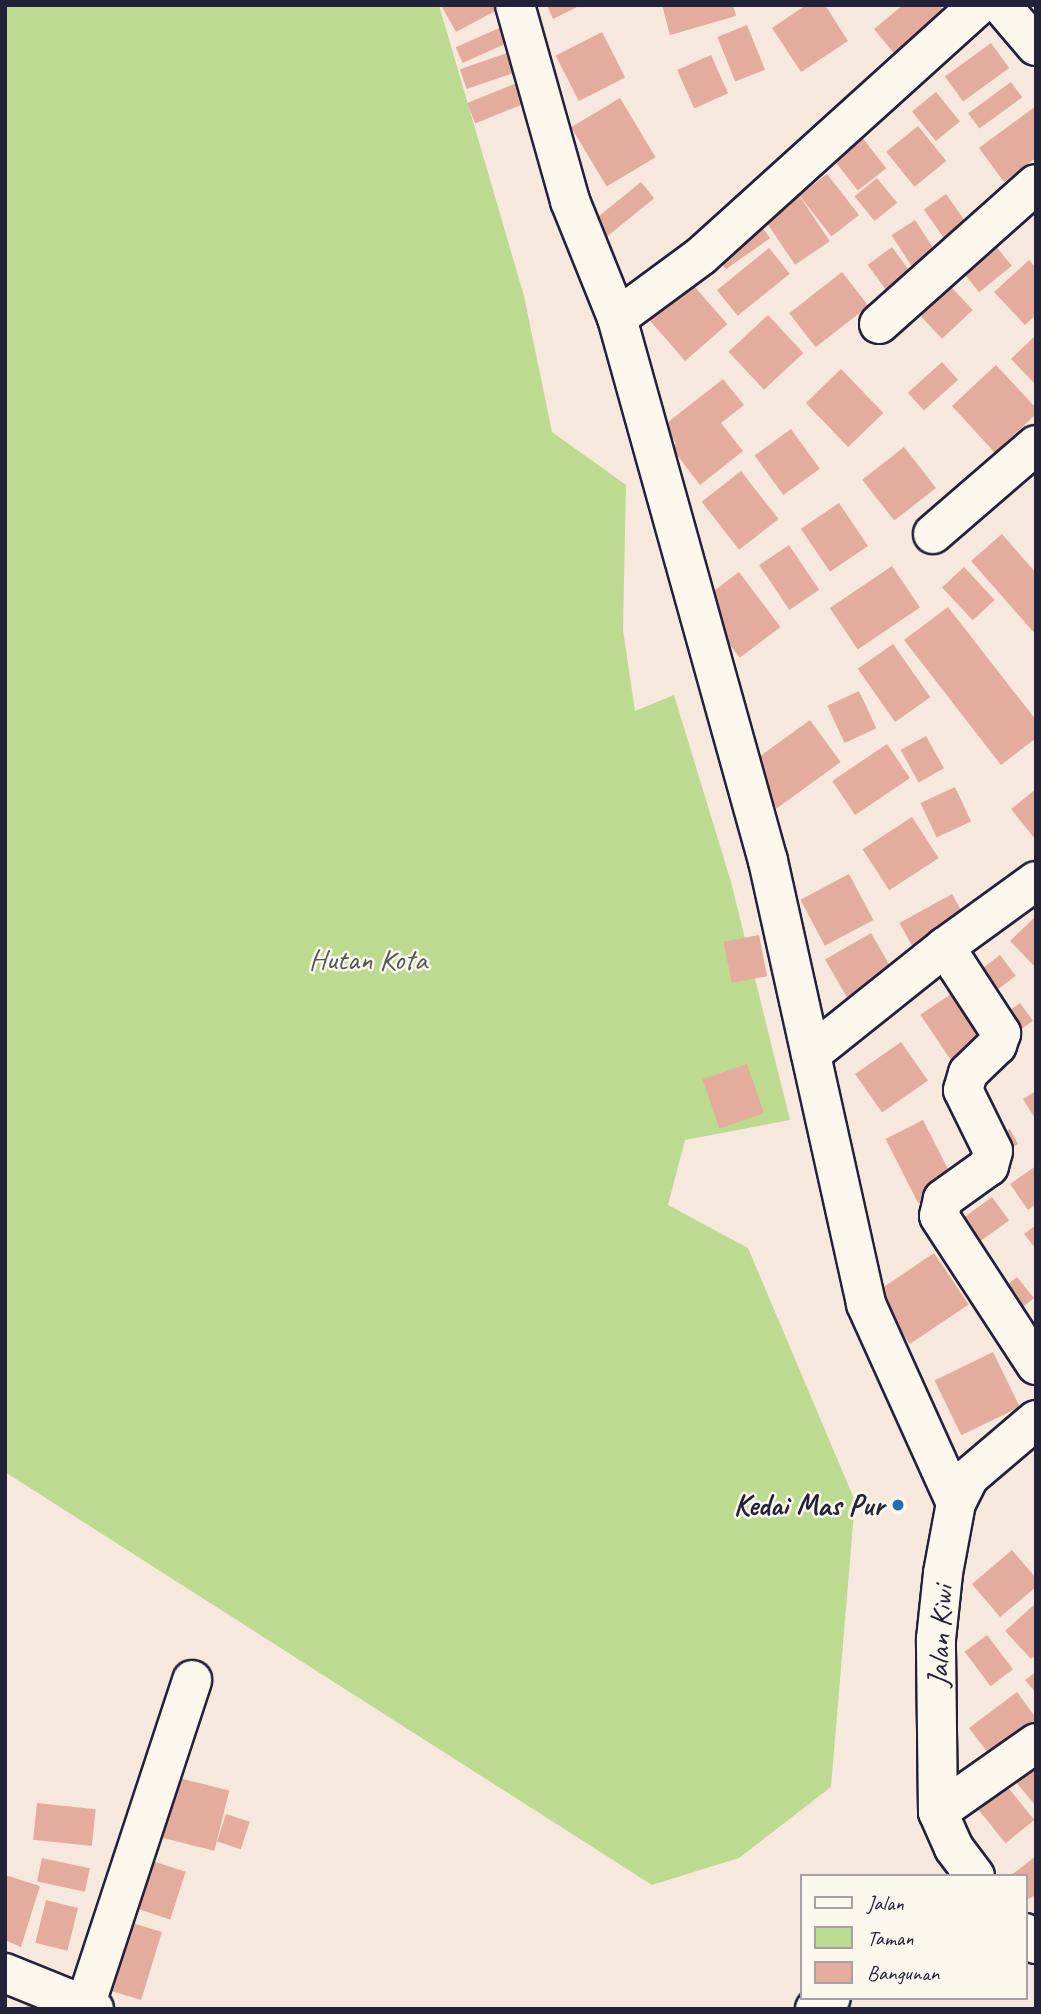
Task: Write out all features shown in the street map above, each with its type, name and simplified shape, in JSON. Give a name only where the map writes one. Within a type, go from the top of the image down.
[{"type":"street","points":[[515,5],[570,201],[617,318],[768,861],[866,1304],[956,1503]]},
{"type":"street","points":[[617,318],[701,256],[979,5]]},
{"type":"street","points":[[1001,5],[1036,46]]},
{"type":"street","points":[[879,324],[1036,184]]},
{"type":"street","points":[[933,534],[1036,445]]},
{"type":"street","points":[[811,1054],[945,947],[1036,881]]},
{"type":"street","points":[[945,947],[1001,1032],[997,1045],[968,1073],[963,1090],[993,1151],[989,1166],[943,1199],[939,1216],[1036,1366]]},
{"type":"street","name":"Jalan Kiwi","points":[[974,1874],[954,1848],[938,1812],[936,1639],[943,1573],[956,1503],[969,1477],[1036,1420]]},
{"type":"street","points":[[5,1973],[90,2006],[192,1680]]},
{"type":"street","points":[[938,1812],[1036,1743]]},
{"type":"green space","name":"Hutan Kota","points":[[5,5],[439,5],[524,296],[552,432],[626,485],[623,630],[635,711],[674,695],[731,882],[790,1120],[685,1140],[668,1205],[748,1248],[855,1501],[831,1787],[739,1858],[652,1885],[5,1472]]},
{"type":"building","points":[[441,5],[495,5],[497,10],[456,32]]},
{"type":"building","points":[[547,5],[581,5],[553,19]]},
{"type":"building","points":[[662,5],[733,5],[736,16],[670,35]]},
{"type":"building","points":[[806,5],[825,5],[848,41],[801,72],[772,28]]},
{"type":"building","points":[[903,5],[939,5],[948,16],[897,57],[874,29]]},
{"type":"building","points":[[506,25],[513,41],[463,63],[456,47]]},
{"type":"building","points":[[747,25],[765,70],[735,81],[717,37]]},
{"type":"building","points":[[602,32],[625,77],[579,101],[556,56]]},
{"type":"building","points":[[991,43],[1009,68],[963,102],[945,77]]},
{"type":"building","points":[[510,52],[517,72],[467,89],[460,69]]},
{"type":"building","points":[[711,55],[728,93],[694,108],[677,70]]},
{"type":"building","points":[[519,82],[527,102],[475,123],[467,103]]},
{"type":"building","points":[[1011,82],[1022,97],[979,129],[968,113]]},
{"type":"building","points":[[936,92],[960,122],[936,141],[912,112]]},
{"type":"building","points":[[620,98],[656,157],[607,187],[571,127]]},
{"type":"building","points":[[1036,106],[1036,158],[1004,182],[979,148]]},
{"type":"building","points":[[918,126],[946,161],[914,187],[886,152]]},
{"type":"building","points":[[861,136],[886,168],[858,190],[833,158]]},
{"type":"building","points":[[827,174],[859,215],[831,237],[799,196]]},
{"type":"building","points":[[877,178],[897,203],[875,221],[854,196]]},
{"type":"building","points":[[641,182],[654,198],[608,236],[594,220]]},
{"type":"building","points":[[798,194],[830,241],[795,265],[763,217]]},
{"type":"building","points":[[946,194],[971,230],[949,246],[924,209]]},
{"type":"building","points":[[915,220],[940,259],[917,274],[892,235]]},
{"type":"building","points":[[758,221],[770,238],[726,269],[714,252]]},
{"type":"building","points":[[986,234],[1012,266],[979,292],[953,260]]},
{"type":"building","points":[[892,247],[920,285],[895,303],[868,265]]},
{"type":"building","points":[[769,248],[790,274],[738,316],[717,290]]},
{"type":"building","points":[[1029,260],[1036,268],[1036,315],[1025,325],[994,292]]},
{"type":"building","points":[[842,272],[868,306],[816,347],[789,313]]},
{"type":"building","points":[[940,275],[973,310],[942,339],[909,304]]},
{"type":"building","points":[[688,279],[727,324],[685,361],[646,316]]},
{"type":"building","points":[[768,315],[803,353],[764,390],[729,352]]},
{"type":"building","points":[[1036,335],[1036,385],[1011,359]]},
{"type":"building","points":[[942,362],[958,380],[924,411],[908,393]]},
{"type":"building","points":[[996,365],[1036,408],[1036,414],[995,453],[952,406]]},
{"type":"building","points":[[841,369],[883,413],[848,447],[806,403]]},
{"type":"building","points":[[723,379],[744,405],[721,423],[743,451],[700,485],[671,447],[676,443],[663,426]]},
{"type":"building","points":[[791,429],[820,469],[783,495],[755,455]]},
{"type":"building","points":[[904,447],[936,488],[894,521],[862,480]]},
{"type":"building","points":[[741,471],[779,519],[739,550],[702,502]]},
{"type":"building","points":[[839,503],[868,546],[830,572],[801,529]]},
{"type":"building","points":[[1002,534],[1036,573],[1036,635],[971,561]]},
{"type":"building","points":[[789,545],[819,590],[789,610],[759,565]]},
{"type":"building","points":[[892,566],[920,607],[858,649],[830,608]]},
{"type":"building","points":[[964,567],[995,600],[973,620],[942,587]]},
{"type":"building","points":[[739,572],[781,627],[740,658],[698,603]]},
{"type":"building","points":[[948,607],[1036,720],[1036,738],[1001,765],[904,640]]},
{"type":"building","points":[[893,644],[930,697],[895,722],[858,669]]},
{"type":"building","points":[[859,691],[876,728],[845,743],[827,706]]},
{"type":"building","points":[[810,720],[841,762],[777,809],[746,766]]},
{"type":"building","points":[[926,736],[944,768],[919,782],[901,750]]},
{"type":"building","points":[[887,744],[910,778],[855,815],[832,781]]},
{"type":"building","points":[[955,787],[971,821],[937,837],[921,803]]},
{"type":"building","points":[[1036,789],[1036,840],[1011,809]]},
{"type":"building","points":[[912,817],[939,858],[889,890],[863,849]]},
{"type":"building","points":[[849,874],[873,920],[825,946],[800,900]]},
{"type":"building","points":[[952,894],[970,927],[918,956],[900,923]]},
{"type":"building","points":[[1036,916],[1036,968],[1010,941]]},
{"type":"building","points":[[871,933],[894,973],[848,999],[825,960]]},
{"type":"building","points":[[759,935],[767,976],[732,983],[724,942]]},
{"type":"building","points":[[1000,955],[1016,976],[987,997],[971,977]]},
{"type":"building","points":[[951,994],[981,1039],[951,1059],[920,1015]]},
{"type":"building","points":[[1020,1003],[1033,1021],[1010,1037],[997,1019]]},
{"type":"building","points":[[901,1042],[928,1081],[882,1113],[855,1074]]},
{"type":"building","points":[[747,1064],[764,1113],[719,1128],[703,1079]]},
{"type":"building","points":[[1036,1091],[1036,1120],[1023,1099]]},
{"type":"building","points":[[923,1120],[956,1184],[918,1203],[886,1139]]},
{"type":"building","points":[[1010,1129],[1018,1144],[999,1154],[991,1139]]},
{"type":"building","points":[[1036,1166],[1036,1204],[1028,1210],[1010,1184]]},
{"type":"building","points":[[992,1197],[1009,1220],[966,1252],[949,1228]]},
{"type":"building","points":[[1036,1225],[1036,1249],[1024,1234]]},
{"type":"building","points":[[934,1253],[969,1304],[910,1344],[875,1293]]},
{"type":"building","points":[[1017,1277],[1034,1298],[1012,1316],[995,1295]]},
{"type":"building","points":[[993,1352],[1020,1407],[961,1435],[935,1380]]},
{"type":"building","points":[[1012,1550],[1036,1578],[1036,1587],[1000,1617],[972,1584]]},
{"type":"building","points":[[1036,1603],[1036,1655],[1031,1659],[1005,1631]]},
{"type":"building","points":[[987,1635],[1013,1669],[991,1686],[965,1652]]},
{"type":"building","points":[[1036,1672],[1036,1693],[1025,1680]]},
{"type":"building","points":[[1017,1692],[1036,1718],[1036,1724],[991,1757],[969,1728]]},
{"type":"building","points":[[1036,1763],[1036,1806],[1015,1781]]},
{"type":"building","points":[[175,1777],[229,1791],[214,1851],[160,1837]]},
{"type":"building","points":[[1006,1785],[1034,1820],[1006,1843],[977,1808]]},
{"type":"building","points":[[37,1803],[96,1809],[92,1846],[33,1840]]},
{"type":"building","points":[[226,1814],[250,1822],[241,1849],[217,1842]]},
{"type":"building","points":[[1036,1856],[1036,1894],[1029,1899],[1027,1896],[1027,1874],[1013,1874]]},
{"type":"building","points":[[140,1857],[186,1872],[170,1919],[125,1905]]},
{"type":"building","points":[[42,1858],[90,1868],[85,1892],[37,1881]]},
{"type":"building","points":[[5,1875],[40,1886],[21,1947],[5,1940]]},
{"type":"building","points":[[46,1900],[78,1908],[67,1951],[35,1943]]},
{"type":"building","points":[[116,1918],[162,1932],[141,2000],[95,1986]]},
{"type":"building","points":[[31,1996],[56,2009],[25,2009]]},
{"type":"place","name":"Kedai Mas Pur","points":[[898,1505]]}]
